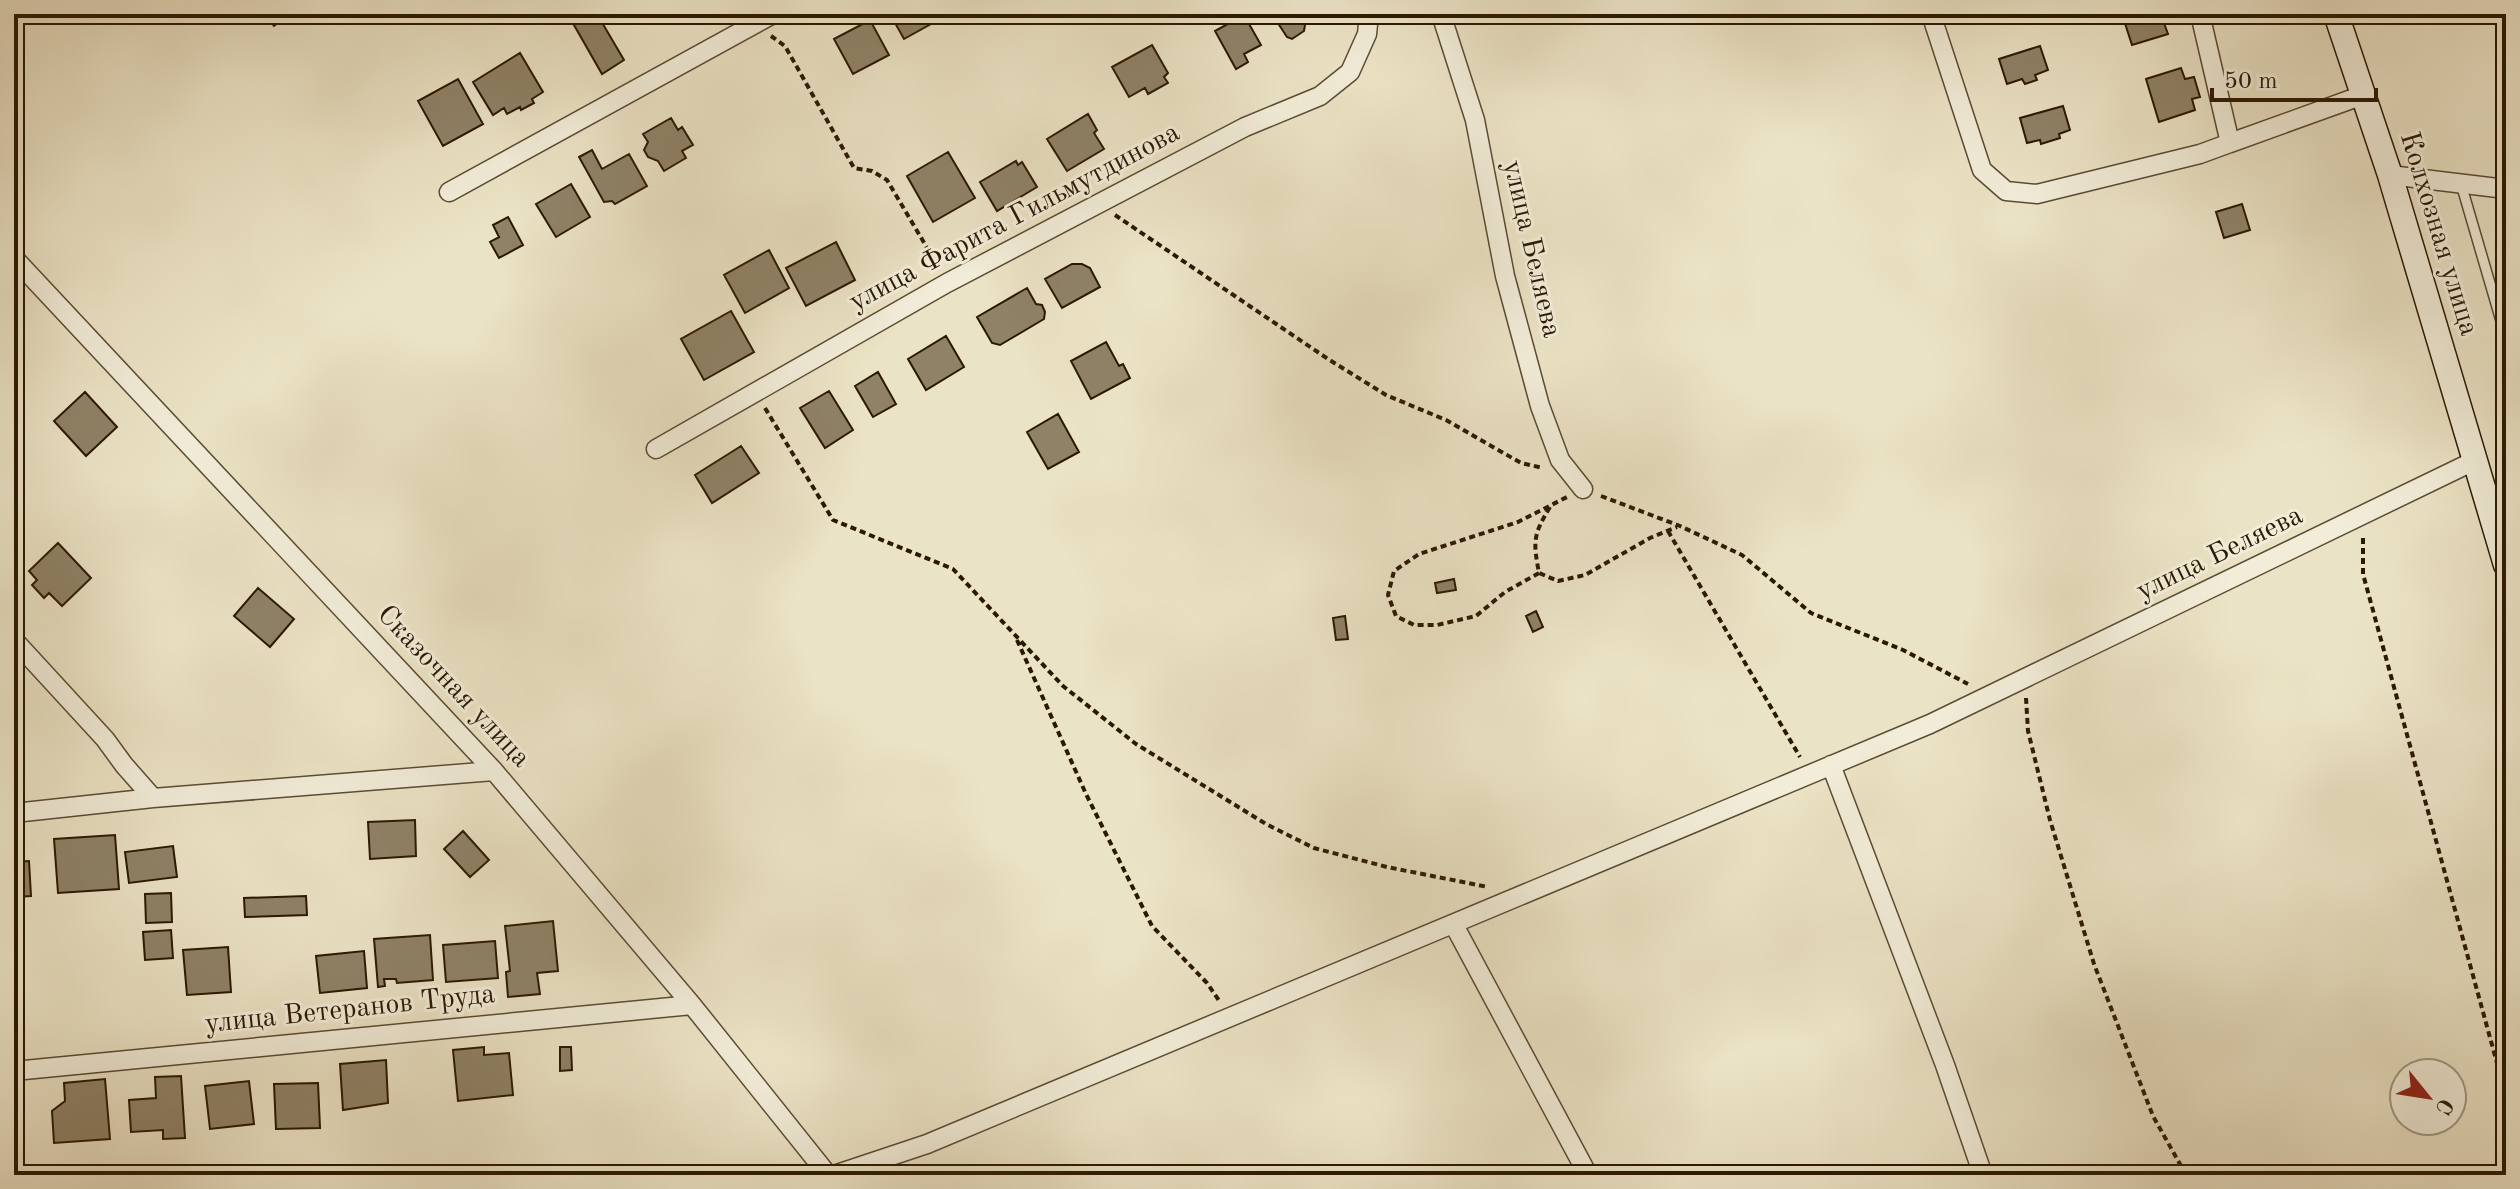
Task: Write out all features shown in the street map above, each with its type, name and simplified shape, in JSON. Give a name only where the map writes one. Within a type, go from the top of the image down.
[{"type":"main road","name":"Колхозная улица","points":[[2336,14],[2390,175],[2506,565]]},
{"type":"street","points":[[449,192],[773,14]]},
{"type":"street","name":"улица Фарита Гильмутдинова","points":[[656,449],[947,283],[1097,203],[1245,127],[1320,96],[1350,72],[1367,34],[1369,14]]},
{"type":"street","name":"улица Беляева","points":[[1441,14],[1475,120],[1505,276],[1540,406],[1560,460],[1583,489]]},
{"type":"street","points":[[1931,14],[1982,170],[2006,191],[2037,194],[2200,154],[2363,95]]},
{"type":"street","points":[[2200,14],[2230,143]]},
{"type":"street","points":[[2390,175],[2506,189]]},
{"type":"street","name":"Сказочная улица","points":[[14,258],[494,771],[692,1005],[828,1175]]},
{"type":"street","name":"улица Беляева","points":[[834,1175],[927,1144],[1930,724],[2474,461]]},
{"type":"street","points":[[14,640],[105,739],[153,798]]},
{"type":"street","points":[[1831,765],[1945,1065],[1983,1175]]},
{"type":"street","points":[[14,813],[153,798],[494,771]]},
{"type":"street","points":[[1454,925],[1588,1175]]},
{"type":"street","name":"улица Ветеранов Труда","points":[[14,1071],[692,1005]]},
{"type":"lane","points":[[2461,184],[2506,338]]},
{"type":"path","points":[[741,31],[769,35],[785,46],[854,168],[872,171],[887,180],[947,283]]},
{"type":"path","points":[[1097,203],[1386,395],[1446,420],[1521,463],[1545,469]]},
{"type":"path","points":[[756,392],[833,520],[953,569],[1063,686],[1136,744],[1266,824],[1314,848],[1387,867],[1522,894]]},
{"type":"path","points":[[1539,573],[1505,592],[1476,616],[1437,625],[1414,625],[1396,616],[1388,595],[1394,571],[1419,554],[1518,522],[1583,489],[1680,526],[1742,555],[1811,613],[1903,650],[1989,696]]},
{"type":"path","points":[[1539,573],[1535,552],[1536,530],[1551,505]]},
{"type":"path","points":[[2370,512],[2362,540],[2363,574],[2506,1096]]},
{"type":"path","points":[[1539,573],[1558,581],[1585,575],[1650,538],[1680,526]]},
{"type":"path","points":[[1668,531],[1810,774]]},
{"type":"path","points":[[1015,634],[1086,794],[1152,926],[1218,996],[1225,1018]]},
{"type":"path","points":[[2025,679],[2028,731],[2050,820],[2094,964],[2153,1116],[2186,1175]]},
{"type":"building","points":[[264,14],[290,14],[274,26]]},
{"type":"building","points":[[597,14],[624,60],[602,74],[574,25]]},
{"type":"building","points":[[890,14],[935,14],[938,20],[904,39]]},
{"type":"building","points":[[1272,14],[1299,14],[1305,25],[1304,31],[1292,39],[1287,37]]},
{"type":"building","points":[[2122,14],[2170,14],[2172,20],[2164,23],[2168,34],[2132,45]]},
{"type":"building","points":[[1244,15],[1261,45],[1244,54],[1248,62],[1236,69],[1215,31]]},
{"type":"building","points":[[870,20],[889,55],[853,74],[834,39]]},
{"type":"building","points":[[1152,45],[1168,73],[1164,77],[1168,83],[1148,94],[1145,88],[1129,97],[1112,67]]},
{"type":"building","points":[[2040,46],[2048,70],[2035,75],[2037,80],[2025,84],[2022,79],[2007,84],[1999,59]]},
{"type":"building","points":[[520,53],[543,92],[532,99],[534,103],[521,110],[520,107],[507,114],[504,108],[493,115],[473,82]]},
{"type":"building","points":[[2181,68],[2185,79],[2194,77],[2200,97],[2192,99],[2195,110],[2159,122],[2146,79]]},
{"type":"building","points":[[458,79],[483,124],[443,146],[418,101]]},
{"type":"building","points":[[2063,106],[2070,130],[2059,134],[2060,138],[2041,144],[2040,140],[2027,143],[2020,118]]},
{"type":"building","points":[[1088,114],[1097,130],[1094,133],[1104,149],[1067,171],[1047,139]]},
{"type":"building","points":[[671,118],[678,130],[682,127],[693,145],[682,151],[686,158],[664,171],[658,161],[648,157],[644,150],[648,142],[643,134]]},
{"type":"building","points":[[592,150],[602,169],[629,154],[647,186],[615,204],[612,201],[604,202],[579,157]]},
{"type":"building","points":[[948,152],[975,198],[933,222],[907,176]]},
{"type":"building","points":[[1016,161],[1018,165],[1022,162],[1037,187],[997,211],[980,182]]},
{"type":"building","points":[[571,184],[590,217],[556,237],[536,204]]},
{"type":"building","points":[[2242,204],[2250,230],[2224,238],[2216,212]]},
{"type":"building","points":[[508,217],[523,245],[499,258],[490,242],[499,237],[493,225]]},
{"type":"building","points":[[836,242],[855,280],[806,306],[786,268]]},
{"type":"building","points":[[769,250],[789,288],[745,313],[724,275]]},
{"type":"building","points":[[1072,264],[1090,268],[1100,287],[1062,308],[1045,279]]},
{"type":"building","points":[[1027,288],[1036,304],[1042,305],[1044,319],[1000,345],[992,343],[977,317]]},
{"type":"building","points":[[731,311],[754,352],[704,380],[681,339]]},
{"type":"building","points":[[946,336],[964,367],[926,390],[908,359]]},
{"type":"building","points":[[1106,342],[1119,366],[1123,364],[1130,378],[1091,399],[1071,361]]},
{"type":"building","points":[[878,372],[896,404],[873,417],[855,386]]},
{"type":"building","points":[[829,391],[853,430],[825,448],[800,408]]},
{"type":"building","points":[[85,392],[117,427],[86,456],[54,421]]},
{"type":"building","points":[[1058,414],[1079,452],[1048,469],[1027,432]]},
{"type":"building","points":[[741,446],[759,473],[712,503],[695,475]]},
{"type":"building","points":[[58,543],[91,578],[62,606],[49,593],[44,598],[32,585],[37,580],[29,571]]},
{"type":"building","points":[[1454,579],[1456,590],[1437,593],[1435,583]]},
{"type":"building","points":[[258,588],[294,619],[270,647],[234,616]]},
{"type":"building","points":[[1536,611],[1543,627],[1533,632],[1526,616]]},
{"type":"building","points":[[1345,616],[1348,639],[1336,640],[1333,618]]},
{"type":"building","points":[[415,820],[416,856],[370,859],[368,822]]},
{"type":"building","points":[[463,831],[489,860],[470,877],[444,849]]},
{"type":"building","points":[[115,835],[119,889],[58,893],[54,839]]},
{"type":"building","points":[[173,846],[177,877],[129,883],[125,852]]},
{"type":"building","points":[[29,861],[31,896],[14,897],[14,862]]},
{"type":"building","points":[[171,893],[172,922],[146,923],[145,894]]},
{"type":"building","points":[[306,896],[307,915],[245,917],[244,898]]},
{"type":"building","points":[[553,921],[558,971],[537,973],[540,994],[508,997],[506,972],[510,971],[505,926]]},
{"type":"building","points":[[171,930],[173,958],[145,960],[143,932]]},
{"type":"building","points":[[430,935],[433,980],[397,983],[396,979],[384,979],[385,986],[378,987],[374,939]]},
{"type":"building","points":[[495,941],[498,978],[446,982],[443,945]]},
{"type":"building","points":[[228,947],[231,992],[187,995],[183,950]]},
{"type":"building","points":[[364,951],[367,988],[320,993],[316,956]]},
{"type":"building","points":[[484,1047],[484,1055],[509,1053],[513,1095],[458,1101],[453,1050]]},
{"type":"building","points":[[560,1047],[571,1047],[572,1070],[560,1071]]},
{"type":"building","points":[[386,1060],[388,1103],[343,1110],[340,1064]]},
{"type":"building","points":[[181,1076],[185,1138],[163,1139],[163,1130],[131,1132],[129,1100],[156,1098],[155,1077]]},
{"type":"building","points":[[105,1079],[110,1139],[54,1143],[52,1111],[65,1101],[64,1083]]},
{"type":"building","points":[[249,1081],[254,1124],[210,1129],[205,1086]]},
{"type":"building","points":[[318,1083],[320,1128],[276,1129],[274,1084]]}]
